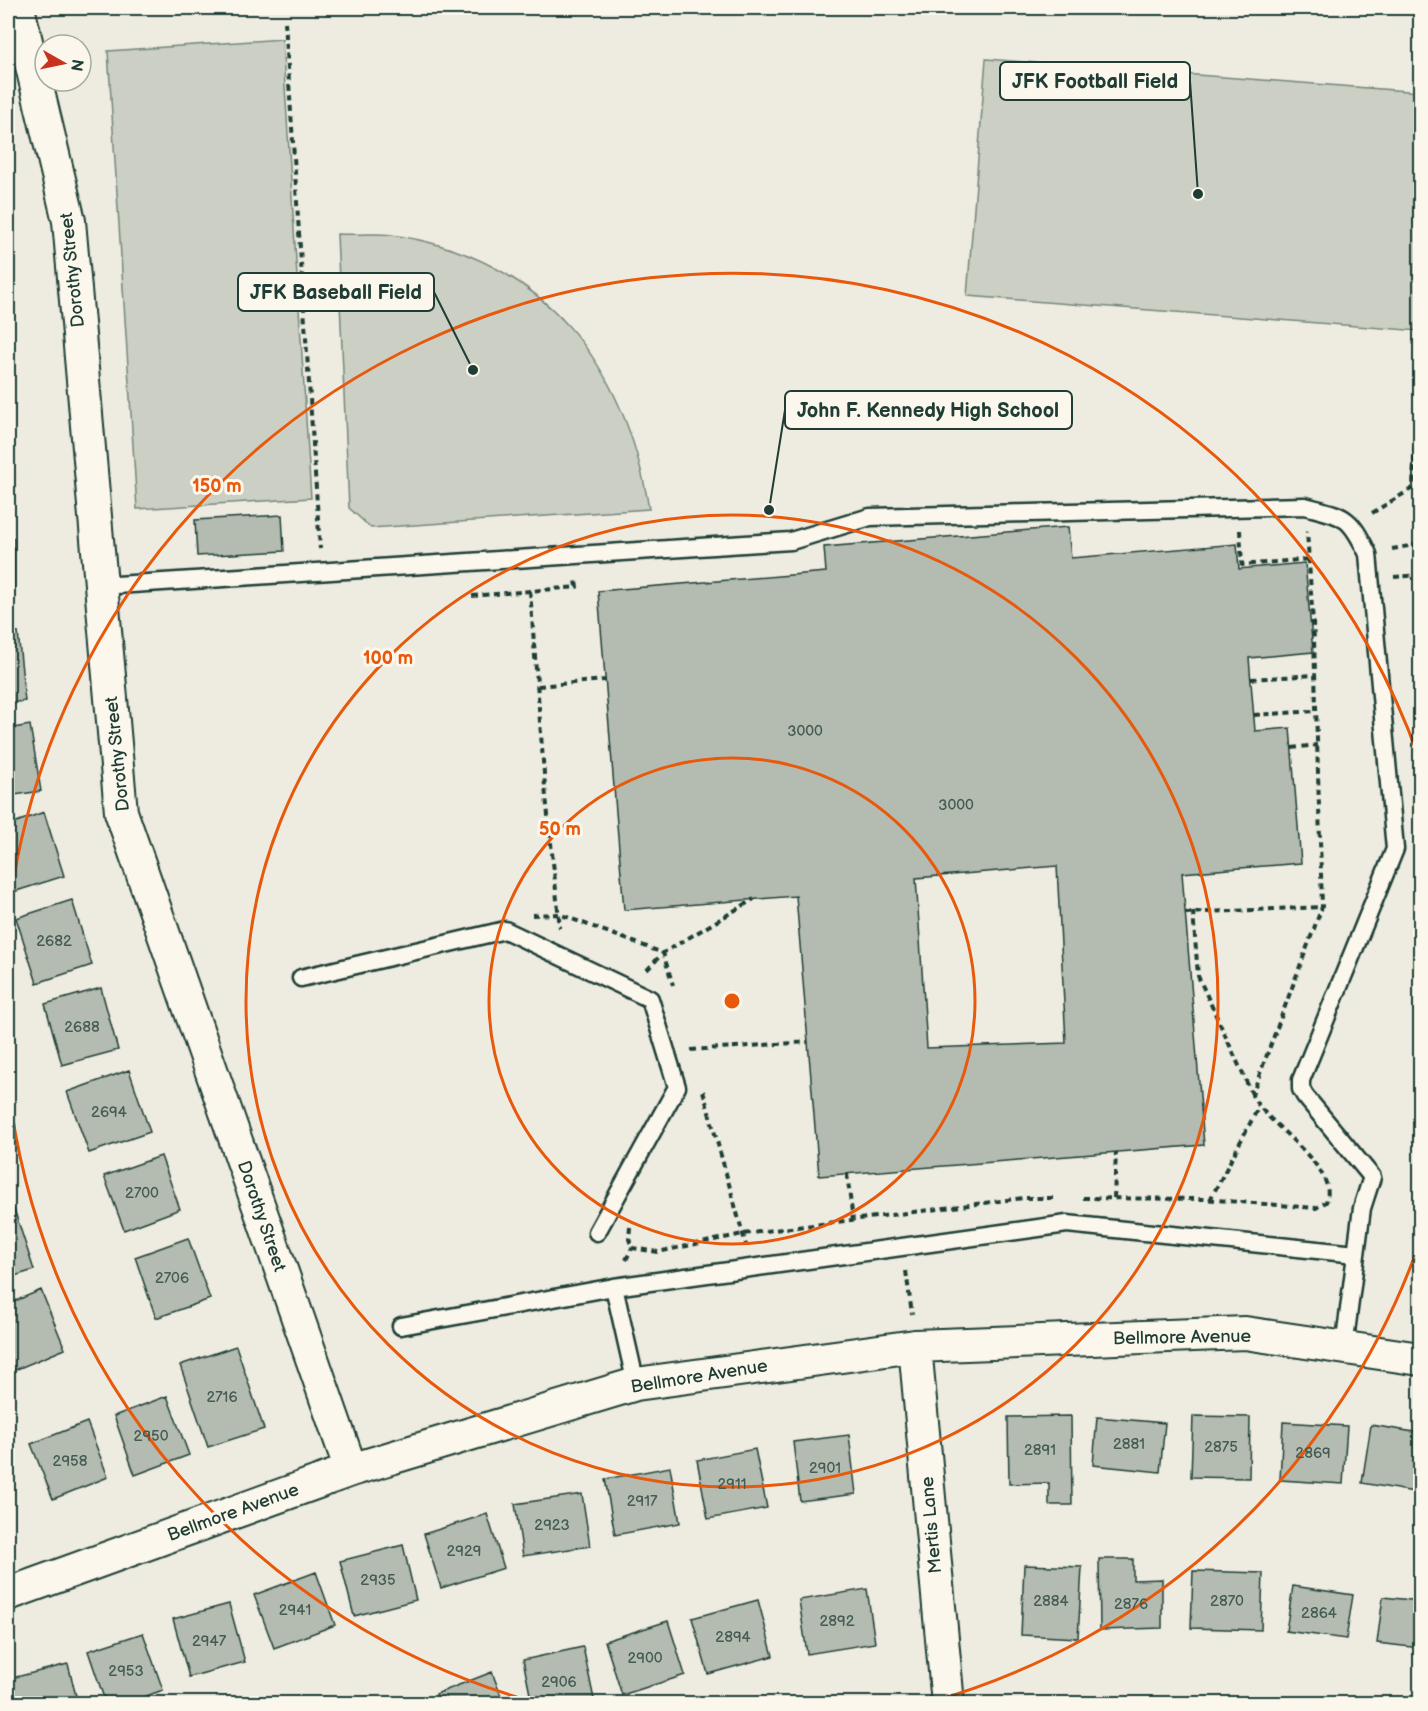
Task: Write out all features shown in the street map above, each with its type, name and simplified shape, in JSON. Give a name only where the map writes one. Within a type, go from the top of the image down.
[{"type":"street","name":"Dorothy Street","points":[[18,8],[69,221],[121,812],[351,1470]]},
{"type":"street","name":"Bellmore Avenue","points":[[8,1594],[351,1470],[636,1384],[913,1331],[1245,1333],[1420,1359]]},
{"type":"street","name":"Mertis Lane","points":[[913,1331],[948,1704]]},
{"type":"lane","points":[[101,586],[791,542],[870,517],[1305,506],[1333,513],[1353,524],[1368,554],[1395,849],[1301,1080],[1301,1089],[1305,1096],[1372,1177],[1362,1208],[1344,1348]]},
{"type":"lane","points":[[301,978],[505,930],[650,999],[677,1086],[597,1232]]},
{"type":"lane","points":[[401,1326],[614,1287],[1067,1224],[1356,1254]]},
{"type":"lane","points":[[614,1287],[636,1384]]},
{"type":"path","points":[[285,22],[322,572]]},
{"type":"path","points":[[1353,524],[1413,488],[1418,399]]},
{"type":"path","points":[[1252,1095],[1322,907],[1315,675],[1305,506]]},
{"type":"path","points":[[1240,508],[1242,565],[1309,559]]},
{"type":"path","points":[[472,596],[577,587],[574,555]]},
{"type":"path","points":[[530,591],[545,787],[563,958]]},
{"type":"path","points":[[1251,679],[1315,675]]},
{"type":"path","points":[[537,686],[605,680]]},
{"type":"path","points":[[1254,715],[1316,711]]},
{"type":"path","points":[[1292,748],[1317,745]]},
{"type":"path","points":[[641,976],[663,953],[754,900]]},
{"type":"path","points":[[1185,913],[1322,907]]},
{"type":"path","points":[[1080,1198],[1210,1200],[1316,1208],[1326,1202],[1329,1195],[1327,1183],[1316,1164],[1258,1108],[1198,976],[1192,912]]},
{"type":"path","points":[[691,1050],[808,1042]]},
{"type":"path","points":[[698,1102],[703,1092]]},
{"type":"path","points":[[1210,1200],[1258,1108]]},
{"type":"path","points":[[1114,1198],[1116,1152]]},
{"type":"path","points":[[847,1174],[853,1220]]},
{"type":"path","points":[[633,1222],[628,1239],[632,1248],[658,1252],[743,1234],[1023,1198],[1069,1198]]},
{"type":"path","points":[[905,1261],[913,1331]]},
{"type":"shaded area","points":[[282,39],[311,498],[137,509],[108,51]]},
{"type":"shaded area","points":[[986,59],[1420,92],[1420,331],[967,296]]},
{"type":"shaded area","points":[[337,234],[392,235],[446,247],[493,267],[534,293],[568,326],[597,364],[620,408],[637,456],[649,509],[371,528],[349,508]]},
{"type":"building","points":[[8,450],[10,507],[8,507]]},
{"type":"building","points":[[282,515],[284,551],[197,556],[195,520]]},
{"type":"building","points":[[1068,527],[1071,558],[1237,544],[1239,569],[1305,563],[1313,652],[1249,658],[1255,731],[1290,728],[1301,863],[1182,873],[1204,1145],[819,1176],[796,896],[624,910],[598,591],[826,572],[824,547]],"holes":[[[1057,866],[1066,1043],[927,1048],[916,878]]]},
{"type":"building","points":[[8,538],[14,538],[14,606],[8,606]]},
{"type":"building","points":[[18,632],[25,701],[8,703],[8,633]]},
{"type":"building","points":[[30,725],[41,791],[8,796],[8,729]]},
{"type":"building","points":[[44,812],[64,876],[10,893],[8,825]]},
{"type":"building","points":[[72,900],[92,965],[37,983],[16,918]]},
{"type":"building","points":[[101,988],[118,1050],[62,1065],[45,1004]]},
{"type":"building","points":[[129,1070],[150,1132],[89,1153],[67,1092]]},
{"type":"building","points":[[161,1156],[180,1209],[124,1230],[104,1176]]},
{"type":"building","points":[[14,1209],[34,1270],[8,1278],[8,1211]]},
{"type":"building","points":[[188,1238],[210,1299],[156,1318],[135,1257]]},
{"type":"building","points":[[41,1290],[65,1349],[10,1372],[8,1304]]},
{"type":"building","points":[[236,1346],[264,1429],[208,1447],[180,1365]]},
{"type":"building","points":[[167,1396],[189,1455],[135,1475],[114,1416]]},
{"type":"building","points":[[1071,1416],[1072,1505],[1049,1505],[1049,1483],[1009,1484],[1008,1417]]},
{"type":"building","points":[[1193,1416],[1250,1417],[1249,1478],[1191,1477]]},
{"type":"building","points":[[1097,1417],[1165,1423],[1160,1472],[1093,1465]]},
{"type":"building","points":[[87,1422],[108,1477],[53,1499],[31,1444]]},
{"type":"building","points":[[1283,1422],[1347,1426],[1343,1484],[1280,1480]]},
{"type":"building","points":[[1371,1425],[1420,1433],[1420,1493],[1362,1483]]},
{"type":"building","points":[[849,1435],[856,1494],[800,1501],[793,1442]]},
{"type":"building","points":[[755,1449],[767,1508],[708,1519],[697,1460]]},
{"type":"building","points":[[670,1467],[680,1523],[615,1535],[605,1479]]},
{"type":"building","points":[[582,1494],[590,1546],[523,1556],[515,1504]]},
{"type":"building","points":[[487,1514],[504,1568],[441,1588],[424,1534]]},
{"type":"building","points":[[403,1545],[416,1600],[354,1616],[340,1561]]},
{"type":"building","points":[[1099,1559],[1133,1559],[1133,1580],[1162,1579],[1162,1628],[1100,1630]]},
{"type":"building","points":[[1024,1565],[1082,1567],[1078,1638],[1021,1635]]},
{"type":"building","points":[[1193,1571],[1263,1573],[1261,1630],[1191,1628]]},
{"type":"building","points":[[316,1572],[335,1625],[274,1648],[254,1595]]},
{"type":"building","points":[[1293,1586],[1353,1595],[1346,1639],[1286,1631]]},
{"type":"building","points":[[867,1589],[875,1643],[807,1654],[799,1600]]},
{"type":"building","points":[[1383,1597],[1420,1601],[1420,1648],[1377,1643]]},
{"type":"building","points":[[758,1600],[773,1656],[708,1674],[692,1618]]},
{"type":"building","points":[[229,1604],[245,1662],[189,1677],[173,1619]]},
{"type":"building","points":[[668,1621],[685,1675],[622,1695],[605,1641]]},
{"type":"building","points":[[143,1633],[163,1690],[124,1704],[106,1704],[88,1651]]},
{"type":"building","points":[[583,1647],[595,1704],[532,1704],[523,1660]]},
{"type":"building","points":[[68,1664],[78,1704],[9,1704],[8,1679]]},
{"type":"building","points":[[492,1672],[504,1704],[440,1704],[436,1694]]},
{"type":"place","name":"JFK Football Field","points":[[1198,194]]},
{"type":"place","name":"JFK Baseball Field","points":[[473,370]]},
{"type":"place","name":"John F. Kennedy High School","points":[[769,510]]}]
